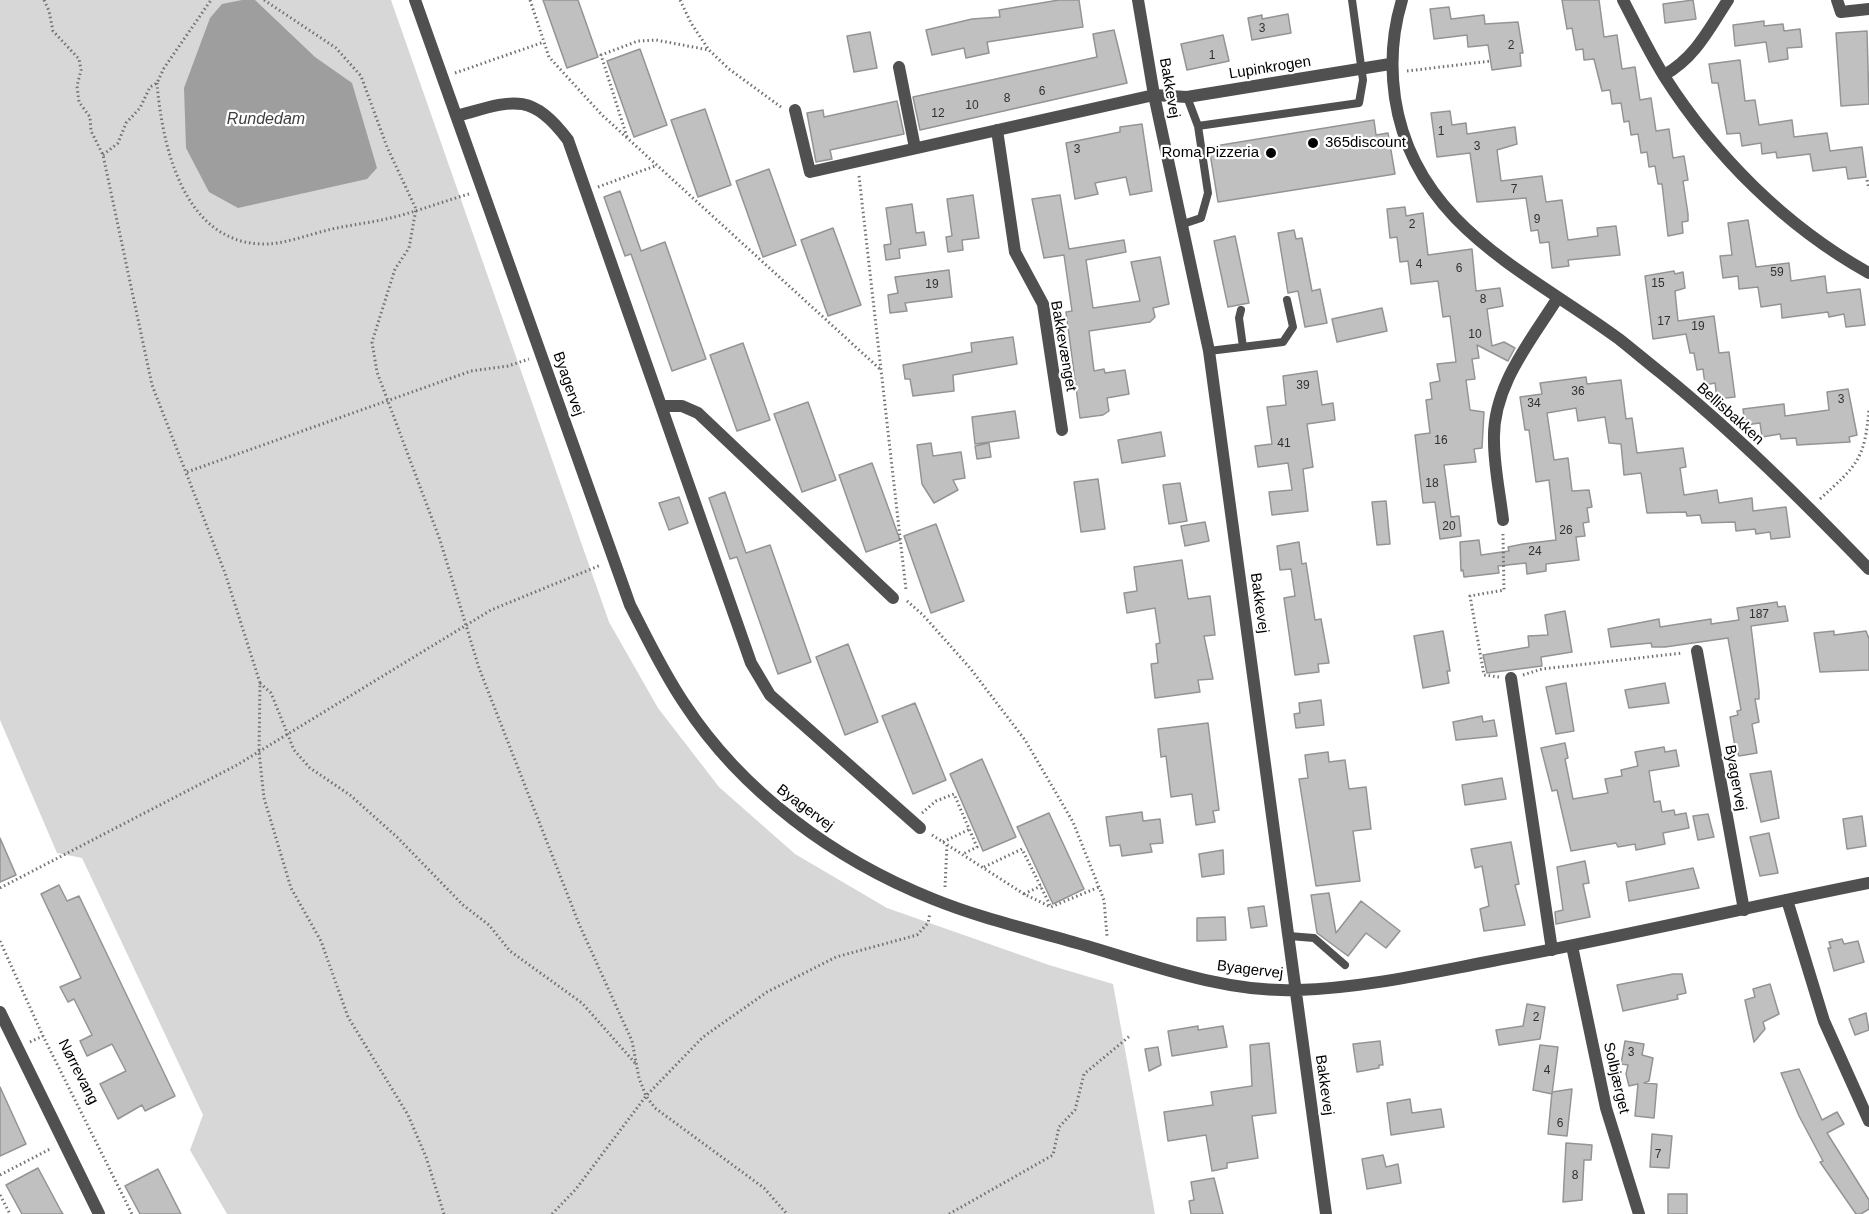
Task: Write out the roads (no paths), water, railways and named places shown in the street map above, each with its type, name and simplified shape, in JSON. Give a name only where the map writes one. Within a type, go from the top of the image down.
[{"type":"street","name":"Byagervej","points":[[415,0],[630,605],[656,657],[685,706],[725,756],[760,792],[811,833],[871,872],[939,902],[1190,976],[1248,987],[1297,990],[1380,982],[1552,950],[1869,883]]},
{"type":"street","name":"Bakkevej","points":[[1138,0],[1154,95],[1209,351],[1326,1214]]},
{"type":"street","name":"Bellisbakken","points":[[1402,0],[1391,69],[1398,120],[1419,172],[1447,210],[1490,251],[1557,299],[1618,338],[1699,404],[1810,509],[1869,569]]},
{"type":"street","points":[[1623,0],[1664,75],[1704,132],[1742,174],[1787,217],[1834,253],[1869,273]]},
{"type":"street","points":[[1664,75],[1682,65],[1694,52],[1728,0]]},
{"type":"street","points":[[1837,0],[1841,12],[1869,9]]},
{"type":"street","points":[[899,67],[915,148]]},
{"type":"street","name":"Lupinkrogen","points":[[1154,95],[1187,96],[1362,68],[1391,69]]},
{"type":"street","points":[[795,110],[810,172],[1154,95]]},
{"type":"street","points":[[457,116],[510,101],[536,108],[553,119],[568,140],[751,663],[770,694],[916,824]]},
{"type":"street","name":"Bakkevænget","points":[[997,130],[1015,252],[1043,304],[1062,430]]},
{"type":"street","points":[[1503,520],[1494,440],[1497,409],[1510,373],[1557,299]]},
{"type":"street","points":[[661,406],[682,406],[698,413],[893,598]]},
{"type":"street","name":"Byagervej","points":[[1697,651],[1744,910]]},
{"type":"street","points":[[1511,678],[1552,950]]},
{"type":"street","points":[[1788,900],[1824,1021],[1869,1120]]},
{"type":"street","name":"Solbjærget","points":[[1572,946],[1606,1108],[1639,1214]]},
{"type":"street","points":[[0,1012],[99,1214]]},
{"type":"lane","points":[[1198,126],[1359,103],[1363,80],[1352,0]]},
{"type":"lane","points":[[1183,224],[1201,218],[1208,193],[1198,126],[1187,96]]},
{"type":"lane","points":[[1209,351],[1283,342],[1293,327],[1287,300]]},
{"type":"lane","points":[[1241,310],[1239,318],[1243,347]]},
{"type":"lane","points":[[1289,936],[1314,938],[1345,965]]},
{"type":"water","name":"Rundedam","points":[[255,0],[315,57],[352,83],[377,168],[367,179],[238,208],[209,192],[186,148],[184,88],[210,18],[222,4]]},
{"type":"place","name":"365discount","points":[[1313,143]]},
{"type":"place","name":"Roma Pizzeria","points":[[1271,153]]}]
